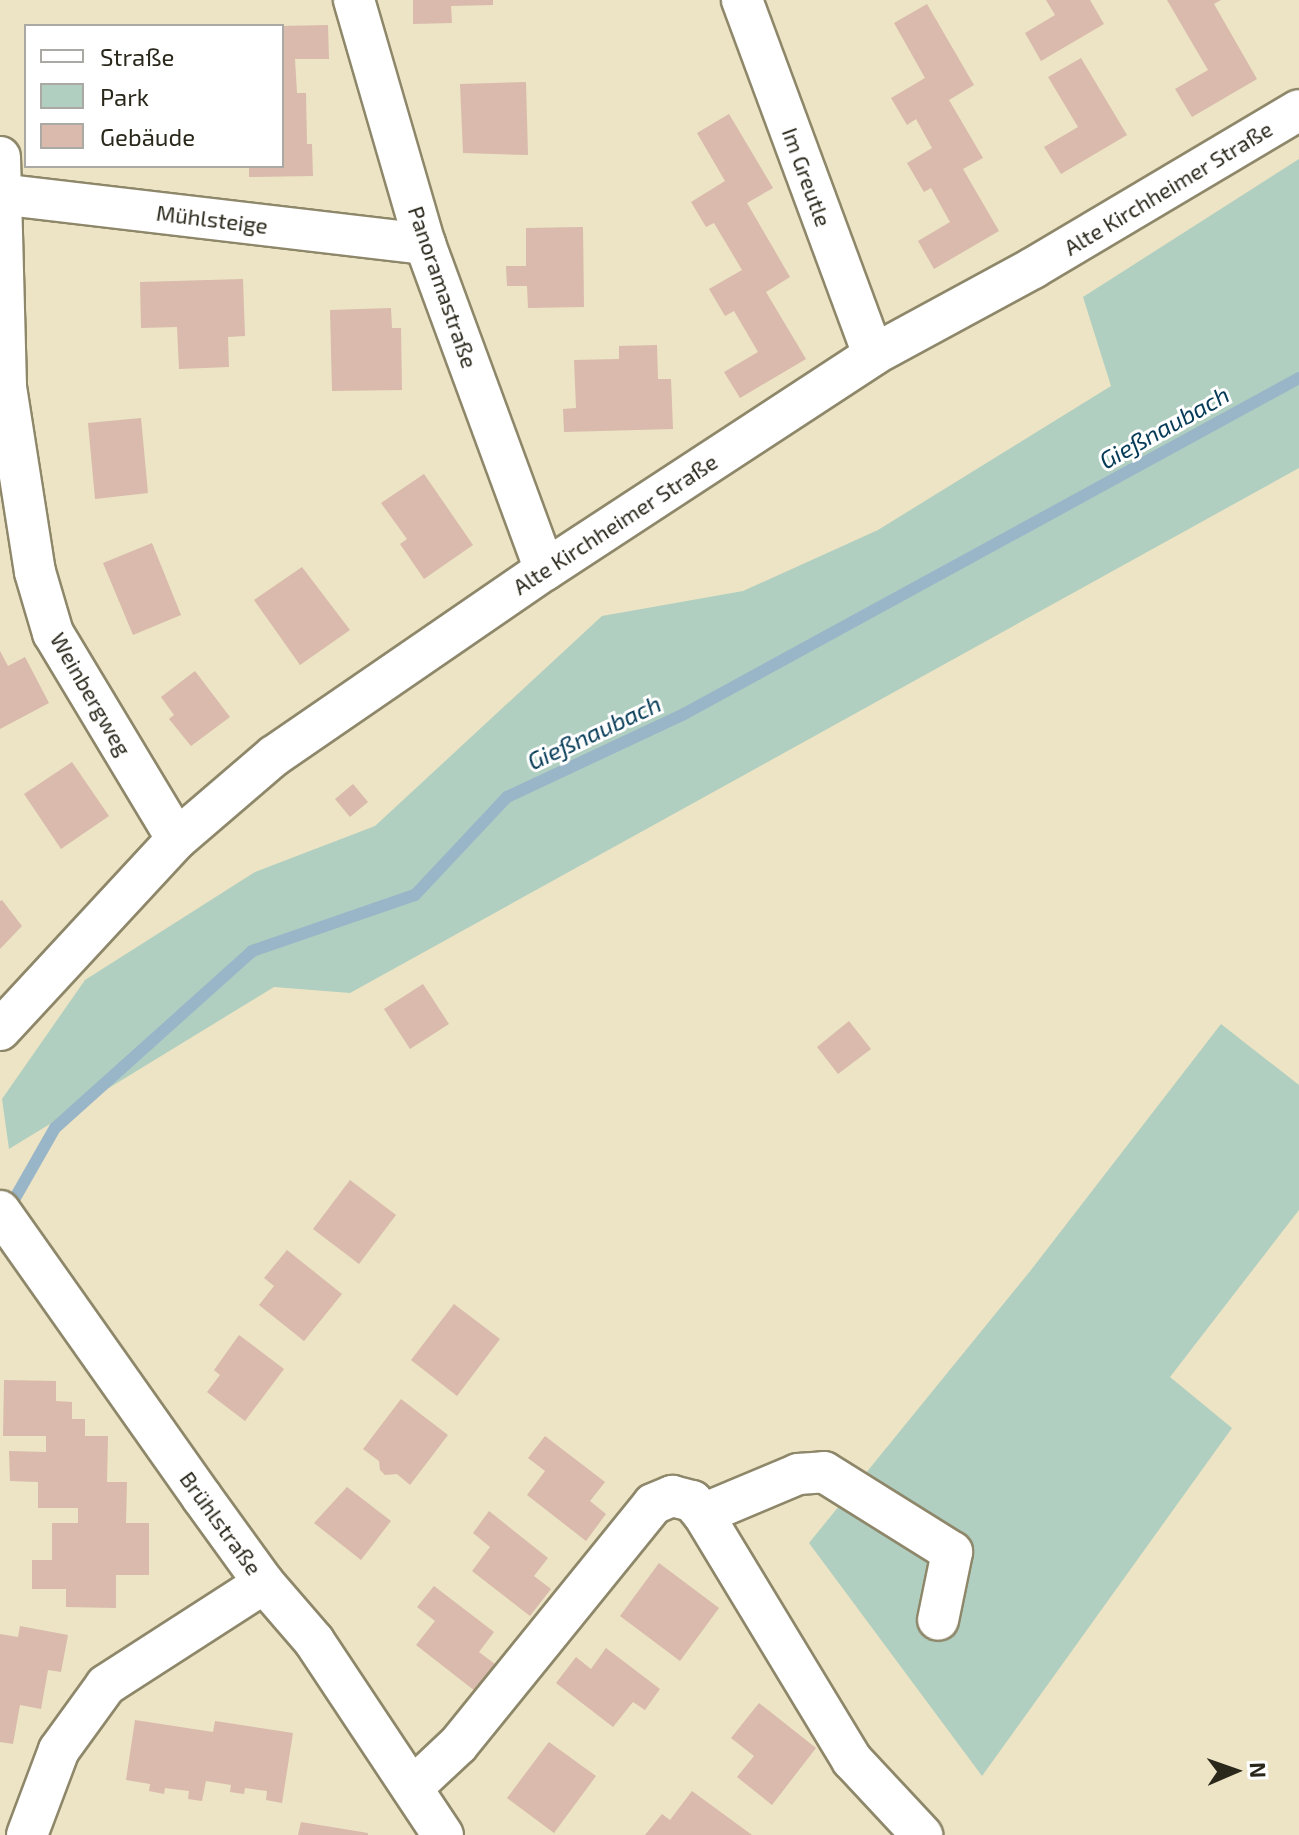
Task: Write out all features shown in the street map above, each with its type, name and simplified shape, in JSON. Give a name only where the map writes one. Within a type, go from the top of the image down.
[{"type":"street","name":"Panoramastraße","points":[[354,0],[425,244],[545,570]]},
{"type":"street","name":"Im Greutle","points":[[742,0],[873,355]]},
{"type":"street","name":"Alte Kirchheimer Straße","points":[[0,1030],[177,839],[274,756],[545,570],[873,355],[1033,268],[1299,110]]},
{"type":"street","name":"Mühlsteige","points":[[1,182],[425,244]]},
{"type":"street","name":"Weinbergweg","points":[[1,182],[6,387],[35,572],[53,633],[177,839]]},
{"type":"street","name":"Brühlstraße","points":[[10,1225],[264,1583],[314,1641],[443,1835]]},
{"type":"street","points":[[703,1514],[798,1474],[824,1472],[952,1552],[938,1620]]},
{"type":"street","points":[[412,1788],[458,1745],[653,1504],[672,1496],[692,1501],[703,1514],[852,1760],[922,1835]]},
{"type":"street","points":[[27,1835],[59,1750],[106,1685],[264,1583]]},
{"type":"green space","points":[[1299,159],[1299,468],[350,993],[274,987],[9,1149],[2,1099],[85,980],[255,872],[375,826],[602,616],[743,591],[878,530],[1111,386],[1083,297]]},
{"type":"green space","points":[[1221,1024],[1299,1085],[1299,1210],[1170,1377],[1232,1428],[982,1776],[809,1543],[1031,1270]]},
{"type":"building","points":[[413,0],[493,0],[493,5],[451,6],[452,23],[413,24]]},
{"type":"building","points":[[1046,0],[1090,0],[1104,24],[1041,61],[1025,33],[1055,15]]},
{"type":"building","points":[[1167,0],[1221,0],[1214,4],[1257,79],[1192,117],[1175,89],[1208,70]]},
{"type":"building","points":[[927,4],[974,85],[949,100],[983,158],[963,169],[999,231],[934,269],[918,241],[950,222],[931,188],[924,192],[907,163],[932,148],[916,119],[907,125],[891,98],[925,78],[894,23]]},
{"type":"building","points":[[328,25],[329,59],[295,59],[297,93],[306,93],[307,144],[312,144],[313,176],[249,177],[249,168],[284,168],[284,26]]},
{"type":"building","points":[[1081,58],[1127,135],[1061,174],[1044,147],[1078,127],[1048,77]]},
{"type":"building","points":[[526,82],[528,155],[463,153],[460,84]]},
{"type":"building","points":[[729,114],[773,188],[747,203],[790,277],[766,292],[806,359],[740,398],[724,372],[758,352],[734,311],[725,316],[709,289],[742,270],[714,223],[706,227],[691,202],[725,181],[697,133]]},
{"type":"building","points":[[583,227],[584,307],[528,308],[527,286],[507,286],[506,266],[526,266],[526,228]]},
{"type":"building","points":[[243,279],[245,336],[228,337],[229,367],[179,369],[177,327],[141,328],[140,282]]},
{"type":"building","points":[[391,308],[392,328],[401,328],[402,390],[332,391],[330,310]]},
{"type":"building","points":[[657,345],[658,379],[671,379],[673,429],[564,432],[563,409],[576,408],[574,360],[619,359],[619,346]]},
{"type":"building","points":[[141,418],[148,493],[95,499],[88,423]]},
{"type":"building","points":[[424,474],[473,545],[424,579],[400,544],[407,539],[381,503]]},
{"type":"building","points":[[152,543],[181,615],[133,635],[103,563]]},
{"type":"building","points":[[302,567],[350,630],[300,665],[254,600]]},
{"type":"building","points":[[0,651],[8,666],[25,657],[49,703],[0,729]]},
{"type":"building","points":[[195,671],[230,717],[191,746],[169,719],[174,715],[161,697]]},
{"type":"building","points":[[72,762],[109,816],[61,849],[24,794]]},
{"type":"building","points":[[353,784],[368,802],[350,817],[335,799]]},
{"type":"building","points":[[0,901],[22,926],[0,949]]},
{"type":"building","points":[[423,984],[449,1024],[410,1049],[384,1009]]},
{"type":"building","points":[[849,1021],[871,1049],[838,1074],[817,1047]]},
{"type":"building","points":[[350,1180],[396,1215],[359,1264],[313,1229]]},
{"type":"building","points":[[287,1250],[342,1294],[304,1341],[259,1305],[274,1286],[264,1278]]},
{"type":"building","points":[[454,1304],[500,1339],[457,1396],[411,1360]]},
{"type":"building","points":[[239,1335],[284,1369],[245,1421],[207,1392],[220,1375],[214,1370]]},
{"type":"building","points":[[4,1380],[56,1381],[56,1401],[72,1402],[72,1419],[85,1419],[85,1436],[108,1436],[107,1482],[127,1482],[126,1523],[149,1523],[149,1575],[116,1575],[116,1608],[66,1607],[66,1589],[32,1589],[32,1560],[52,1560],[52,1523],[78,1523],[78,1508],[38,1508],[38,1482],[10,1481],[9,1451],[46,1452],[46,1436],[3,1436]]},
{"type":"building","points":[[401,1399],[448,1435],[410,1485],[397,1474],[385,1475],[380,1470],[379,1461],[363,1449]]},
{"type":"building","points":[[545,1436],[605,1482],[590,1501],[606,1514],[586,1541],[527,1495],[545,1471],[528,1458]]},
{"type":"building","points":[[347,1487],[391,1521],[361,1560],[314,1523]]},
{"type":"building","points":[[489,1511],[548,1558],[534,1576],[551,1589],[530,1616],[472,1571],[490,1547],[473,1533]]},
{"type":"building","points":[[659,1563],[719,1608],[680,1661],[620,1616]]},
{"type":"building","points":[[434,1586],[494,1632],[479,1652],[495,1664],[475,1691],[416,1645],[435,1621],[417,1607]]},
{"type":"building","points":[[20,1626],[68,1635],[61,1672],[48,1670],[41,1709],[20,1705],[13,1744],[0,1742],[0,1634],[18,1637]]},
{"type":"building","points":[[606,1648],[660,1689],[645,1710],[633,1702],[613,1727],[556,1683],[576,1657],[591,1669]]},
{"type":"building","points":[[759,1703],[816,1748],[772,1805],[737,1777],[754,1756],[731,1738]]},
{"type":"building","points":[[135,1720],[213,1732],[215,1721],[293,1733],[282,1803],[266,1800],[267,1791],[245,1788],[244,1794],[230,1792],[231,1785],[206,1781],[202,1801],[188,1799],[189,1791],[165,1788],[164,1794],[149,1791],[150,1784],[126,1780]]},
{"type":"building","points":[[549,1742],[596,1776],[554,1833],[507,1798]]},
{"type":"building","points":[[692,1791],[752,1835],[645,1835],[662,1814],[670,1820]]},
{"type":"building","points":[[301,1822],[368,1833],[368,1835],[298,1835]]},
{"type":"waterway","name":"Gießnaubach","points":[[7,1212],[55,1128],[252,951],[415,895],[507,797],[684,714],[1299,378]]}]
